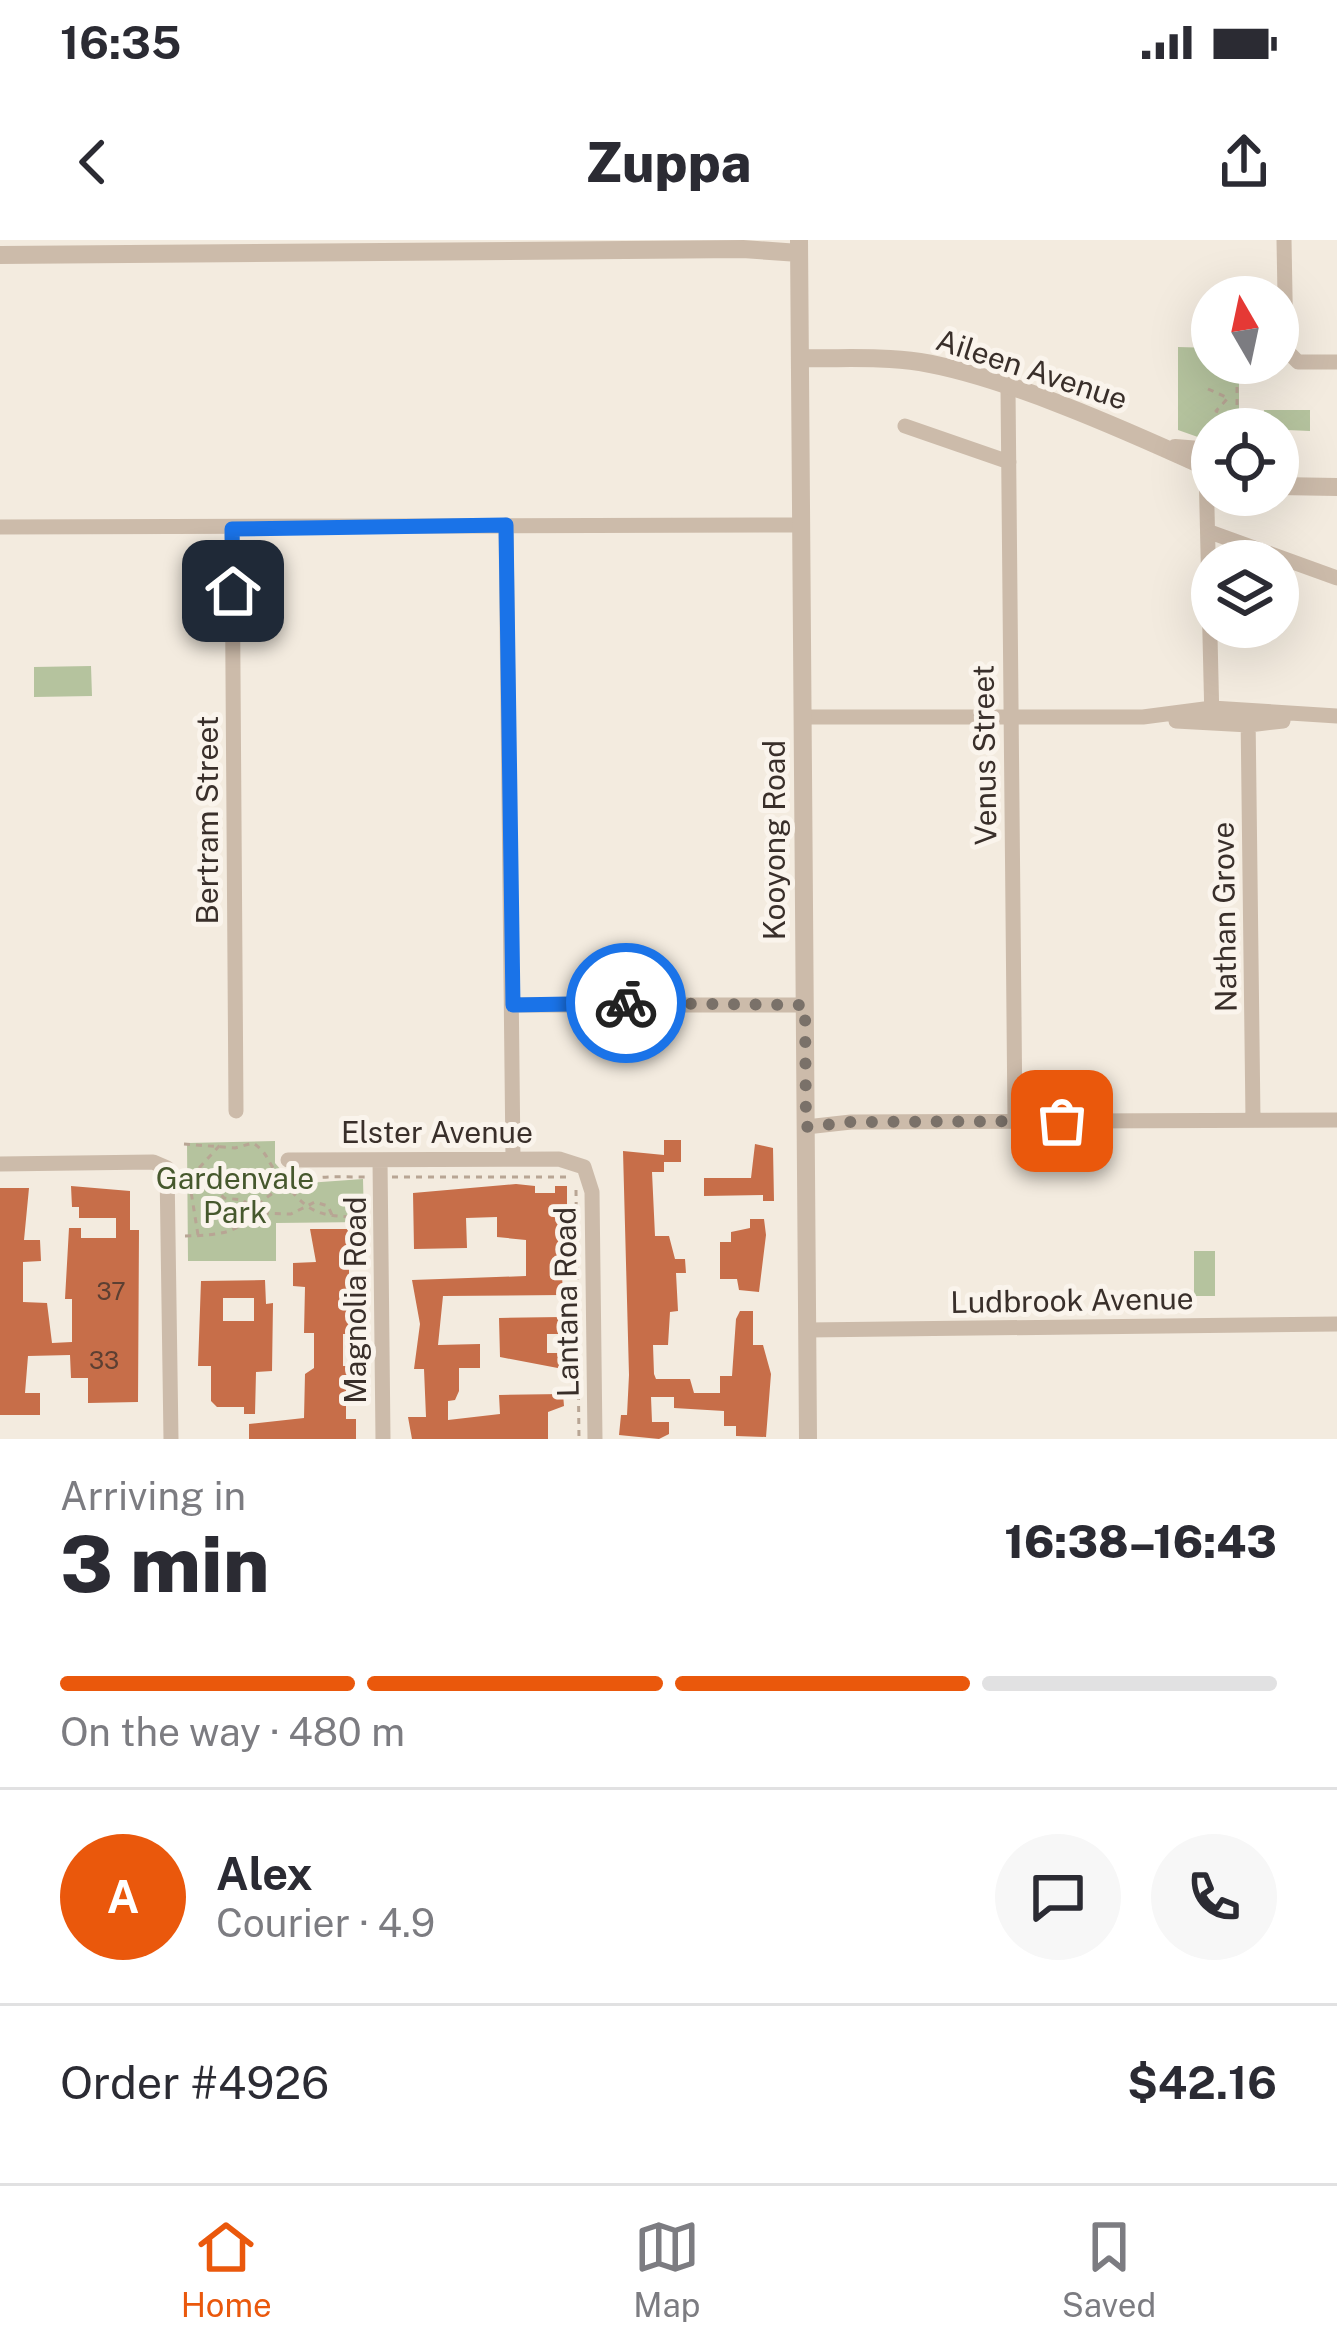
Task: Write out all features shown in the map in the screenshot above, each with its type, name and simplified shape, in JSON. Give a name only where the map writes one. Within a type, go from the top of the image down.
[{"type":"street","points":[[0,255],[187,247],[742,249],[818,240]]},
{"type":"street","points":[[1284,240],[1289,356],[1302,362],[1337,362]]},
{"type":"street","name":"Kooyong Road","points":[[799,245],[808,1439]]},
{"type":"street","name":"Aileen Avenue","points":[[800,358],[917,362],[1191,455]]},
{"type":"street","name":"Venus Street","points":[[1008,389],[1015,1121]]},
{"type":"street","points":[[905,426],[1009,462]]},
{"type":"street","points":[[1299,486],[1337,487]]},
{"type":"street","points":[[1210,516],[1212,715]]},
{"type":"street","points":[[4,530],[801,521]]},
{"type":"street","points":[[506,525],[513,1159]]},
{"type":"street","name":"Bertram Street","points":[[232,529],[236,1111]]},
{"type":"street","points":[[1210,532],[1337,578]]},
{"type":"street","points":[[803,723],[1329,716]]},
{"type":"street","name":"Nathan Grove","points":[[1248,719],[1252,1120]]},
{"type":"street","points":[[513,1005],[805,1000]]},
{"type":"street","points":[[806,1123],[1337,1120]]},
{"type":"street","name":"Elster Avenue","points":[[287,1160],[571,1160],[584,1167]]},
{"type":"street","name":"Magnolia Road","points":[[380,1160],[382,1439]]},
{"type":"street","points":[[3,1163],[163,1164],[169,1186],[171,1439]]},
{"type":"street","name":"Lantana Road","points":[[584,1167],[592,1192],[595,1439]]},
{"type":"street","name":"Ludbrook Avenue","points":[[807,1330],[1337,1324]]},
{"type":"path","points":[[1208,389],[1228,398],[1219,408]]},
{"type":"path","points":[[184,1144],[235,1148],[253,1143],[265,1149],[304,1209],[365,1217]]},
{"type":"path","points":[[198,1236],[189,1179],[220,1144]]},
{"type":"path","points":[[199,1168],[224,1198],[243,1200],[256,1213],[291,1214],[322,1202],[332,1216]]},
{"type":"path","points":[[180,1236],[237,1230],[290,1184],[307,1177],[373,1178]]},
{"type":"path","points":[[390,1178],[576,1177],[578,1439]]},
{"type":"green space","points":[[1178,347],[1191,347],[1191,384],[1239,384],[1239,408],[1191,408],[1191,435],[1178,430]]},
{"type":"green space","points":[[1299,410],[1310,410],[1310,431],[1299,431]]},
{"type":"green space","points":[[91,666],[92,696],[34,697],[34,667]]},
{"type":"green space","name":"Gardenvale Park","points":[[275,1141],[275,1163],[293,1184],[363,1179],[364,1222],[276,1223],[276,1261],[188,1261],[187,1143]]},
{"type":"green space","points":[[1194,1251],[1215,1251],[1215,1296],[1194,1296]]},
{"type":"building","points":[[664,1140],[681,1140],[681,1162],[664,1162],[664,1172],[652,1172],[655,1236],[669,1236],[675,1259],[685,1259],[686,1273],[676,1273],[678,1311],[670,1312],[668,1345],[653,1345],[654,1374],[656,1379],[690,1379],[694,1393],[720,1393],[720,1376],[732,1376],[736,1319],[740,1311],[753,1311],[753,1345],[763,1345],[771,1374],[766,1437],[736,1436],[736,1426],[724,1426],[724,1411],[674,1408],[674,1397],[651,1397],[652,1422],[669,1422],[669,1434],[659,1439],[619,1435],[621,1415],[627,1415],[629,1375],[623,1151],[664,1155]]},
{"type":"building","points":[[755,1144],[773,1148],[774,1201],[763,1201],[763,1195],[704,1196],[704,1178],[751,1178]]},
{"type":"building","points":[[71,1186],[130,1191],[130,1230],[139,1230],[138,1402],[88,1403],[88,1378],[71,1378],[70,1355],[28,1356],[25,1393],[40,1393],[40,1415],[0,1415],[0,1188],[29,1188],[24,1240],[40,1240],[41,1261],[23,1262],[23,1302],[47,1303],[52,1343],[72,1342],[72,1299],[65,1299],[69,1228],[81,1228],[81,1238],[116,1238],[116,1218],[79,1218],[79,1207],[72,1207]]},
{"type":"building","points":[[535,1186],[535,1193],[555,1193],[555,1186],[567,1186],[567,1214],[559,1214],[563,1295],[443,1296],[438,1345],[480,1344],[480,1368],[459,1368],[459,1391],[455,1400],[448,1401],[448,1420],[500,1414],[499,1395],[563,1394],[564,1406],[548,1412],[548,1439],[412,1439],[408,1417],[426,1417],[424,1369],[414,1369],[420,1324],[412,1280],[526,1276],[526,1240],[497,1237],[497,1217],[466,1218],[467,1248],[414,1249],[413,1193]]},
{"type":"building","points":[[750,1219],[764,1219],[766,1235],[759,1292],[739,1290],[737,1279],[720,1279],[720,1242],[731,1242],[731,1232],[750,1228]]},
{"type":"building","points":[[310,1229],[349,1229],[349,1334],[343,1334],[343,1366],[352,1366],[346,1384],[346,1419],[356,1419],[356,1439],[249,1439],[249,1424],[304,1418],[305,1374],[314,1368],[314,1333],[304,1333],[305,1287],[293,1286],[293,1263],[316,1262]]},
{"type":"building","points":[[265,1280],[266,1304],[273,1303],[272,1371],[256,1372],[255,1414],[244,1414],[244,1407],[217,1407],[211,1401],[211,1366],[198,1366],[201,1281]],"holes":[[[223,1298],[254,1298],[254,1321],[223,1321]]]},
{"type":"building","points":[[562,1317],[558,1334],[547,1334],[547,1353],[562,1353],[563,1369],[500,1357],[499,1318]]},
{"type":"way so far","points":[[626,1003],[805,1005],[806,1127],[850,1122],[1062,1121]]},
{"type":"route","points":[[233,591],[232,529],[506,525],[513,1005],[626,1003]]}]
